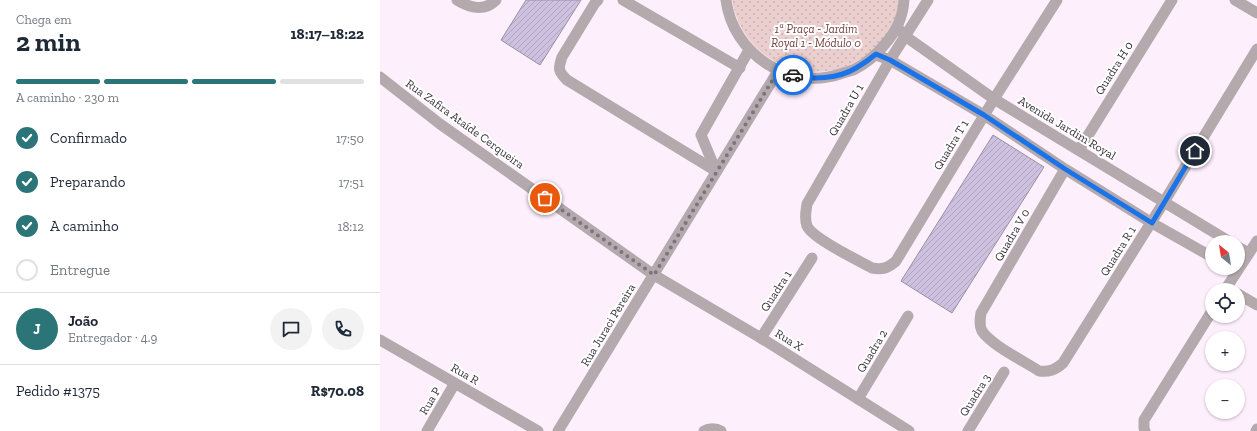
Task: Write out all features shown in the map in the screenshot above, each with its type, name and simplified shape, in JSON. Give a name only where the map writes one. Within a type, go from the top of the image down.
[{"type":"street","points":[[457,0],[466,6],[480,8],[490,6],[496,0]]},
{"type":"street","points":[[598,0],[562,57],[558,67],[561,74],[567,80],[716,171]]},
{"type":"street","points":[[623,0],[740,68]]},
{"type":"street","points":[[726,0],[733,25],[749,50],[778,71],[803,78],[830,77],[855,69],[876,54],[892,36],[897,27],[904,7],[904,0]]},
{"type":"street","name":"Quadra U 1","points":[[872,268],[816,236],[808,227],[805,216],[807,204],[890,60],[928,0]]},
{"type":"street","name":"Quadra T 1","points":[[872,268],[881,270],[896,261],[984,115],[1057,0]]},
{"type":"street","name":"Quadra H 0","points":[[1079,150],[1172,0]]},
{"type":"street","points":[[1235,0],[1257,13]]},
{"type":"street","name":"Avenida Jardim Royal","points":[[897,27],[905,36],[994,99],[1218,235]]},
{"type":"street","name":"Quadra R 1","points":[[1063,363],[1152,223],[1257,49]]},
{"type":"street","points":[[716,171],[701,135],[749,50]]},
{"type":"street","points":[[876,54],[890,60],[984,115],[1065,169],[1152,223],[1205,253]]},
{"type":"street","name":"Rua Juraci Pereira","points":[[558,431],[778,71]]},
{"type":"street","name":"Rua Zafira Ataíde Cerqueira","points":[[380,77],[440,124],[654,275]]},
{"type":"street","name":"Quadra V 0","points":[[1063,363],[1057,369],[1049,372],[1040,371],[989,339],[982,330],[979,321],[981,313],[1065,169]]},
{"type":"street","points":[[1245,258],[1257,241]]},
{"type":"street","points":[[1245,251],[1249,253]]},
{"type":"street","name":"Quadra 1","points":[[761,338],[812,258]]},
{"type":"street","name":"Rua X","points":[[654,275],[761,338],[909,431]]},
{"type":"street","points":[[1245,298],[1257,305]]},
{"type":"street","name":"Quadra 2","points":[[858,399],[908,316]]},
{"type":"street","points":[[1145,431],[1144,420],[1205,322]]},
{"type":"street","name":"Rua R","points":[[380,340],[538,431]]},
{"type":"street","name":"Quadra 3","points":[[968,431],[1004,372]]},
{"type":"street","name":"Rua P","points":[[427,431],[455,383]]},
{"type":"street","points":[[704,431],[708,429],[719,430]]},
{"type":"green space","name":"1ª Praça - Jardim Royal 1 - Módulo 0","points":[[732,0],[900,0],[895,18],[887,34],[868,54],[846,67],[822,72],[798,70],[775,61],[755,47],[741,26]]},
{"type":"building","points":[[526,0],[581,0],[540,65],[501,40]]},
{"type":"building","points":[[993,135],[1044,167],[952,313],[901,281]]},
{"type":"way so far","points":[[545,198],[654,275],[778,71],[793,75]]},
{"type":"route","points":[[793,75],[803,78],[830,77],[855,69],[876,54],[890,60],[984,115],[1065,169],[1152,223],[1195,151]]}]
